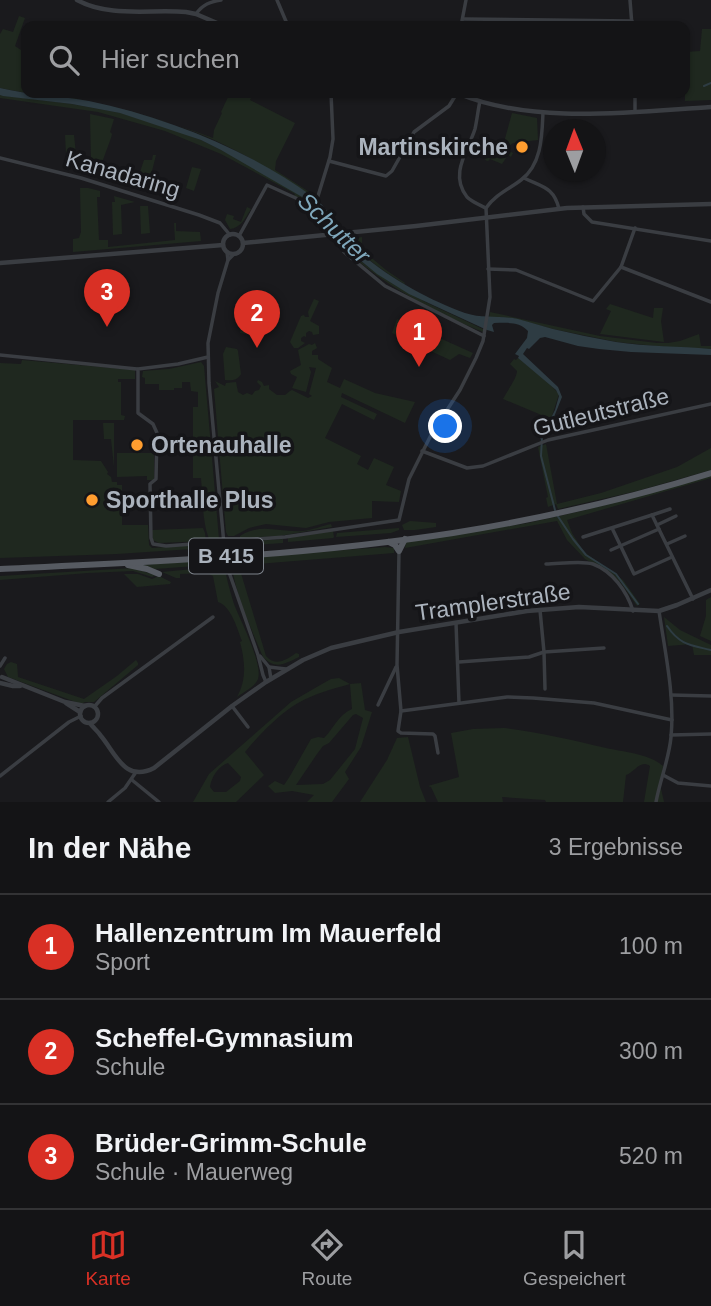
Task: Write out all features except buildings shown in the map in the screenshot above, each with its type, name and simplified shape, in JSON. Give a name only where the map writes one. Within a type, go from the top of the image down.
[{"type":"main road","name":"B 415","points":[[0,569],[275,553],[454,533],[551,515],[711,473]]},
{"type":"main road","points":[[389,541],[399,551],[405,539]]},
{"type":"main road","points":[[119,563],[159,574]]},
{"type":"street","points":[[77,0],[107,10],[176,11],[196,14],[212,21]]},
{"type":"street","points":[[196,14],[207,3],[221,0]]},
{"type":"street","points":[[277,0],[286,21]]},
{"type":"street","points":[[466,0],[463,19],[548,21]]},
{"type":"street","points":[[631,0],[632,21]]},
{"type":"street","points":[[239,236],[267,185],[309,204],[317,196],[333,139],[331,98]]},
{"type":"street","points":[[329,161],[386,176],[392,171],[414,132],[449,106],[454,98]]},
{"type":"street","points":[[471,98],[521,111],[542,112],[711,107]]},
{"type":"street","points":[[635,98],[635,111]]},
{"type":"street","points":[[480,101],[475,127],[459,172],[466,195],[486,208]]},
{"type":"street","points":[[138,369],[138,413],[153,424],[157,433],[156,479],[150,484],[151,542],[154,545],[285,537],[399,520],[409,479],[432,433],[460,390],[484,334],[490,297],[486,208],[496,197],[524,178],[539,154],[542,112]]},
{"type":"street","name":"Kanadaring","points":[[0,158],[81,178],[199,215],[220,223],[230,235]]},
{"type":"street","points":[[524,178],[550,190],[555,195],[559,209]]},
{"type":"street","points":[[243,243],[583,207],[711,204]]},
{"type":"street","points":[[583,207],[584,214],[592,222],[711,241]]},
{"type":"street","points":[[488,269],[516,270],[593,301],[621,267],[635,228]]},
{"type":"street","points":[[239,236],[230,235],[224,239],[223,245],[228,260],[208,334],[208,357],[223,533],[230,575],[263,675],[269,681]]},
{"type":"street","points":[[228,260],[241,249],[243,243],[239,236]]},
{"type":"street","points":[[0,263],[223,245]]},
{"type":"street","points":[[227,252],[234,254]]},
{"type":"street","points":[[344,252],[385,286],[484,334]]},
{"type":"street","points":[[621,267],[711,302]]},
{"type":"street","points":[[0,355],[138,369],[177,365],[208,357]]},
{"type":"street","name":"Gutleutstraße","points":[[422,451],[467,468],[488,465],[548,440],[711,404]]},
{"type":"street","points":[[583,537],[670,509]]},
{"type":"street","points":[[652,515],[693,599]]},
{"type":"street","points":[[611,550],[676,516]]},
{"type":"street","points":[[612,528],[634,574],[672,557]]},
{"type":"street","points":[[667,544],[685,536]]},
{"type":"street","name":"Tramplerstraße","points":[[399,551],[398,632],[540,610],[579,607],[659,611],[711,590]]},
{"type":"street","points":[[547,564],[593,564],[623,588],[633,611]]},
{"type":"street","points":[[540,610],[545,689]]},
{"type":"street","points":[[656,802],[672,720],[659,611]]},
{"type":"street","points":[[95,706],[102,698],[213,617]]},
{"type":"street","points":[[456,623],[459,703]]},
{"type":"street","points":[[65,702],[80,714],[84,721],[90,723],[129,770],[147,772],[232,706],[286,669],[331,648],[398,632],[397,665],[401,711],[399,732],[433,734],[438,753]]},
{"type":"street","points":[[459,662],[604,648]]},
{"type":"street","points":[[258,655],[269,667],[286,669]]},
{"type":"street","points":[[0,666],[5,658]]},
{"type":"street","points":[[378,705],[397,665]]},
{"type":"street","points":[[269,667],[269,681]]},
{"type":"street","points":[[0,679],[13,686],[20,685],[65,702],[95,706],[99,713],[96,720],[100,734]]},
{"type":"street","points":[[671,695],[711,696]]},
{"type":"street","points":[[401,711],[507,697],[594,704],[672,720]]},
{"type":"street","points":[[0,776],[80,714],[85,706]]},
{"type":"street","points":[[232,706],[248,727]]},
{"type":"street","points":[[90,723],[96,720]]},
{"type":"street","points":[[671,735],[711,734]]},
{"type":"street","points":[[108,802],[121,792],[136,772]]},
{"type":"street","points":[[662,774],[678,783],[711,786]]},
{"type":"street","points":[[132,780],[159,802]]},
{"type":"shaded area","points":[[19,16],[25,18],[21,21],[15,46],[21,50],[21,92],[0,88],[0,34],[3,29],[13,32]]},
{"type":"shaded area","points":[[702,29],[711,29],[711,100],[685,101],[685,98],[690,98],[690,52],[700,51]]},
{"type":"shaded area","points":[[0,95],[121,113],[185,134],[243,161],[309,201],[307,203],[221,154],[165,131],[98,112],[0,98]]},
{"type":"shaded area","points":[[228,98],[251,98],[250,100],[295,123],[276,161],[275,170],[314,195],[313,197],[274,172],[205,136],[171,123],[213,138]]},
{"type":"shaded area","points":[[512,113],[537,118],[538,140],[503,146]]},
{"type":"shaded area","points":[[90,114],[114,119],[111,138],[97,176],[77,170],[79,162],[91,161]]},
{"type":"shaded area","points":[[65,135],[74,135],[76,154],[66,154]]},
{"type":"shaded area","points":[[489,149],[513,153],[511,157],[508,155],[502,164],[490,159],[485,160]]},
{"type":"shaded area","points":[[153,155],[156,155],[147,191],[135,187],[144,160],[152,160]]},
{"type":"shaded area","points":[[192,167],[201,169],[194,191],[186,188]]},
{"type":"shaded area","points":[[80,188],[100,191],[100,197],[97,197],[99,240],[108,240],[108,247],[175,240],[174,223],[176,231],[200,232],[201,241],[73,252],[73,239],[79,238],[81,232]]},
{"type":"shaded area","points":[[114,196],[135,202],[121,205],[122,234],[113,235],[112,202],[115,202]]},
{"type":"shaded area","points":[[140,206],[148,206],[150,233],[141,234]]},
{"type":"shaded area","points":[[247,207],[251,209],[243,222],[230,229],[225,220],[227,214],[241,222]]},
{"type":"shaded area","points":[[362,237],[362,250],[404,284],[367,258],[348,239]]},
{"type":"shaded area","points":[[334,240],[339,240],[388,281],[483,329],[483,332],[404,293],[368,269]]},
{"type":"shaded area","points":[[314,299],[319,301],[310,321],[319,326],[319,334],[313,335],[309,331],[306,337],[301,338],[305,343],[294,348],[290,342],[301,316],[309,317],[308,312]]},
{"type":"shaded area","points":[[244,300],[253,301],[248,311],[259,316],[246,334],[240,333],[246,303]]},
{"type":"shaded area","points":[[610,304],[653,318],[654,308],[663,308],[661,321],[664,342],[600,334],[611,311],[606,309]]},
{"type":"shaded area","points":[[490,312],[600,336],[657,343],[680,341],[699,334],[701,346],[711,346],[711,349],[617,342],[512,318],[489,317]]},
{"type":"shaded area","points":[[397,319],[473,353],[470,358],[459,354],[450,360],[392,333]]},
{"type":"shaded area","points":[[315,343],[317,348],[312,351],[312,355],[318,355],[318,359],[332,368],[327,382],[340,388],[344,379],[375,393],[415,402],[405,423],[342,393],[341,397],[377,414],[374,420],[342,404],[325,438],[361,456],[357,464],[368,470],[374,458],[394,467],[386,485],[401,491],[399,502],[372,501],[372,518],[329,522],[306,528],[266,524],[228,536],[214,389],[219,387],[215,381],[225,386],[226,383],[236,382],[238,392],[243,395],[252,395],[259,390],[261,386],[258,380],[264,386],[269,385],[269,389],[277,395],[285,395],[292,390],[308,398],[312,396],[309,394],[316,368],[309,367],[311,372],[306,392],[292,388],[297,377],[290,371],[301,365],[298,350]]},
{"type":"shaded area","points":[[226,347],[238,351],[241,374],[232,380],[225,380],[223,354]]},
{"type":"shaded area","points":[[518,358],[559,394],[551,419],[503,399],[517,374],[510,364]]},
{"type":"shaded area","points":[[22,360],[135,370],[135,379],[118,379],[118,382],[121,382],[121,415],[125,416],[124,420],[73,420],[73,460],[101,461],[112,482],[122,485],[122,525],[148,525],[149,545],[152,548],[283,539],[283,543],[117,554],[0,558],[0,363],[21,364]]},
{"type":"shaded area","points":[[201,362],[204,366],[219,539],[209,539],[201,478],[193,478],[193,407],[198,407],[198,392],[191,391],[190,382],[182,382],[182,388],[159,390],[159,384],[145,384],[145,378],[142,377],[143,371]]},
{"type":"shaded area","points":[[103,423],[114,423],[114,467],[111,439],[104,439]]},
{"type":"shaded area","points":[[546,444],[557,504],[601,493],[677,467],[711,448],[711,470],[558,509],[556,504],[548,507],[546,498],[548,497],[538,447]]},
{"type":"shaded area","points":[[117,453],[154,453],[153,480],[147,480],[147,476],[117,477]]},
{"type":"shaded area","points":[[711,475],[711,478],[567,520],[584,552],[623,580],[640,604],[637,606],[621,583],[610,573],[585,559],[567,540],[557,521],[405,548],[407,542],[528,523],[586,510]]},
{"type":"shaded area","points":[[410,521],[436,523],[436,527],[404,530],[402,525]]},
{"type":"shaded area","points":[[331,524],[332,527],[279,536],[240,538],[256,530],[303,531]]},
{"type":"shaded area","points":[[203,528],[206,541],[159,543],[153,540],[152,530]]},
{"type":"shaded area","points":[[399,528],[391,533],[336,537],[337,533]]},
{"type":"shaded area","points":[[333,531],[333,538],[288,542],[288,538]]},
{"type":"shaded area","points":[[394,548],[394,553],[233,566],[240,570],[266,656],[277,662],[299,654],[299,657],[289,662],[276,665],[263,657],[240,600],[232,566],[223,564],[155,569],[141,565]]},
{"type":"shaded area","points":[[224,566],[234,604],[254,652],[259,672],[254,684],[237,697],[244,677],[242,641],[227,608],[218,602],[213,576],[207,573],[180,574],[180,578],[176,578],[162,572]]},
{"type":"shaded area","points":[[133,568],[156,575],[152,577],[133,571],[0,580],[0,576]]},
{"type":"shaded area","points":[[124,574],[138,574],[152,579],[159,576],[171,582],[137,587]]},
{"type":"shaded area","points":[[711,597],[711,641],[700,636],[706,616],[706,600]]},
{"type":"shaded area","points":[[664,617],[680,630],[711,645],[711,655],[694,655],[692,644],[668,646]]},
{"type":"shaded area","points":[[136,660],[138,665],[94,702],[81,704],[8,677],[4,669],[11,662],[17,664],[18,677],[84,699]]},
{"type":"shaded area","points":[[339,678],[350,684],[298,703],[270,725],[245,752],[264,775],[236,802],[193,802],[209,774],[291,702],[331,679]],"holes":[[[228,763],[241,777],[240,781],[226,792],[214,792],[210,787],[213,776]]]},
{"type":"shaded area","points":[[361,683],[365,710],[372,712],[361,747],[345,772],[349,779],[332,802],[307,802],[314,795],[292,791],[275,793],[268,786],[275,781],[284,785],[311,739],[324,738],[340,718],[352,709],[350,684]],"holes":[[[356,714],[363,718],[355,749],[330,780],[323,784],[296,785],[323,746]]]},
{"type":"shaded area","points":[[504,728],[555,736],[636,754],[658,762],[663,766],[661,789],[664,802],[644,802],[650,766],[643,764],[626,775],[623,802],[546,802],[502,797],[503,802],[438,802],[428,786],[459,777],[451,733]]},
{"type":"shaded area","points":[[408,737],[426,802],[360,802],[387,760],[397,738]]},
{"type":"water","name":"Schutter","points":[[0,88],[21,92],[21,98],[89,101],[177,126],[234,150],[287,179],[318,201],[349,241],[387,274],[465,313],[518,319],[616,342],[711,349],[711,355],[599,349],[540,338],[523,354],[558,387],[562,397],[546,437],[540,439],[559,396],[556,390],[515,354],[527,338],[528,331],[521,326],[494,323],[494,332],[487,330],[409,294],[377,274],[349,251],[309,201],[201,140],[120,113],[0,95]]},
{"type":"waterway","points":[[704,86],[711,83]]},
{"type":"waterway","points":[[542,437],[541,456],[555,510]]},
{"type":"waterway","points":[[557,515],[586,555],[616,574],[638,604]]},
{"type":"waterway","points":[[667,626],[681,641],[711,650]]},
{"type":"place","name":"Martinskirche","points":[[522,147]]},
{"type":"place","name":"Brüder-Grimm-Schule","points":[[107,327]]},
{"type":"place","name":"Scheffel-Gymnasium","points":[[257,348]]},
{"type":"place","name":"Hallenzentrum Im Mauerfeld","points":[[419,367]]},
{"type":"place","name":"Ortenauhalle","points":[[137,445]]},
{"type":"place","name":"Sporthalle Plus","points":[[92,500]]}]
